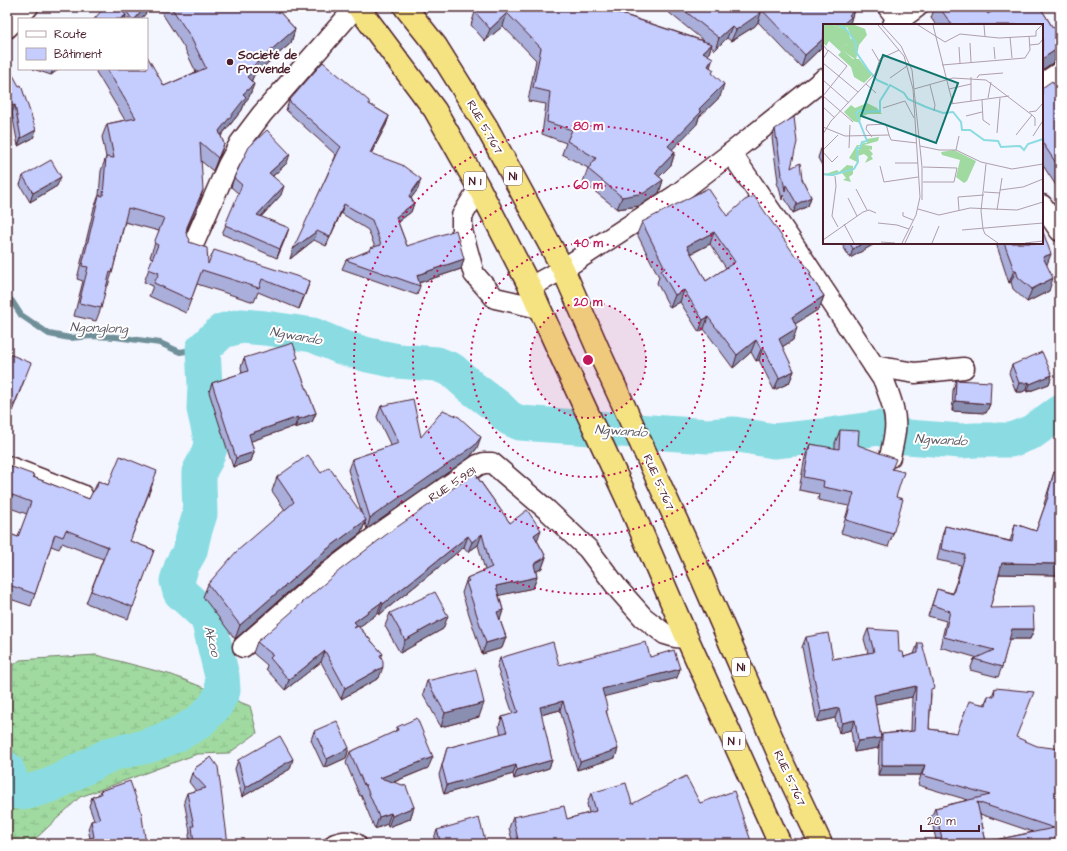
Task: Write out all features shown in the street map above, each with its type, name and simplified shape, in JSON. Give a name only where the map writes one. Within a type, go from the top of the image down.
[{"type":"highway","name":"N 1","points":[[357,7],[435,110],[479,188],[530,287],[629,503],[687,638],[780,844]]},
{"type":"highway","name":"RUE 5.767","points":[[405,7],[436,46],[486,126],[563,269],[601,356],[662,488],[784,766],[821,844]]},
{"type":"street","points":[[7,28],[28,7]]},
{"type":"street","points":[[193,244],[228,165],[240,143],[262,114],[357,7]]},
{"type":"street","points":[[895,19],[917,7]]},
{"type":"street","points":[[1043,83],[1060,72]]},
{"type":"street","points":[[530,287],[563,269],[675,196],[823,81]]},
{"type":"street","points":[[731,153],[884,381],[896,420],[890,457]]},
{"type":"street","points":[[479,188],[462,216],[462,231],[474,274],[495,298],[539,308]]},
{"type":"street","points":[[1043,206],[1060,231]]},
{"type":"street","points":[[874,366],[915,373],[964,368]]},
{"type":"street","name":"RUE 5.981","points":[[243,647],[329,572],[376,536],[478,465],[484,463],[492,463],[547,510],[588,549],[619,590],[643,617],[665,634],[675,638],[687,638]]},
{"type":"street","points":[[7,466],[82,495]]},
{"type":"street","points":[[335,844],[341,842],[353,842],[356,844]]},
{"type":"green space","points":[[96,655],[172,675],[250,706],[257,733],[229,753],[197,754],[80,797],[30,844],[7,844],[7,670],[20,660]]},
{"type":"building","points":[[105,7],[117,7],[126,15],[122,18],[95,18]]},
{"type":"building","points":[[145,7],[136,18],[131,18],[124,8]]},
{"type":"building","points":[[171,7],[275,7],[295,29],[253,66],[256,69],[247,77],[254,84],[243,94],[246,97],[219,131],[224,144],[218,158],[200,142],[203,190],[187,227],[186,233],[190,240],[189,242],[207,248],[208,264],[214,250],[299,277],[310,281],[304,296],[262,279],[259,288],[202,270],[191,300],[154,283],[159,273],[148,269],[158,245],[154,243],[164,218],[128,208],[112,273],[110,272],[101,308],[79,303],[88,267],[82,266],[99,195],[103,196],[106,157],[114,158],[107,124],[136,118],[108,70],[148,70],[148,58],[164,86],[206,68],[190,36]]},
{"type":"building","points":[[480,7],[615,7],[612,11],[712,44],[703,52],[713,58],[708,66],[714,70],[712,73],[724,84],[699,109],[701,112],[668,146],[675,152],[655,173],[663,180],[644,193],[622,197],[588,169],[596,158],[567,141],[572,130],[547,122],[550,92],[533,88],[541,48],[507,13],[490,29],[475,12]]},
{"type":"building","points":[[680,7],[852,7],[851,8],[854,11],[849,15],[851,17],[843,24],[823,24],[823,39],[805,55],[762,10],[759,14],[736,30],[732,26],[719,38]]},
{"type":"building","points":[[939,7],[983,7],[988,14],[998,7],[1040,7],[1053,28],[1060,23],[1060,47],[1043,58],[1043,24],[951,24]]},
{"type":"building","points":[[323,62],[369,101],[369,104],[389,116],[370,153],[402,165],[421,179],[409,196],[414,203],[396,217],[407,246],[456,230],[464,259],[417,275],[420,286],[346,260],[370,250],[370,248],[381,245],[372,220],[344,204],[330,237],[317,231],[293,249],[341,147],[289,101]]},
{"type":"building","points":[[13,75],[19,86],[21,85],[36,130],[21,138],[15,105],[8,107],[7,104],[7,79]]},
{"type":"building","points":[[1052,81],[1060,93],[1060,169],[1043,144],[1043,87]]},
{"type":"building","points":[[794,117],[797,142],[791,168],[800,163],[802,179],[811,197],[797,204],[786,185],[785,191],[781,174],[775,129]]},
{"type":"building","points":[[267,130],[290,154],[269,173],[284,186],[257,215],[289,228],[280,249],[225,225],[242,185],[234,178],[249,147]]},
{"type":"building","points":[[51,160],[61,177],[33,193],[23,176]]},
{"type":"building","points":[[708,188],[727,216],[745,200],[754,196],[796,257],[799,256],[811,273],[809,274],[824,296],[792,317],[797,328],[779,339],[794,371],[779,378],[763,347],[761,349],[756,340],[737,355],[708,317],[703,320],[684,290],[675,295],[661,271],[665,268],[642,222]],"holes":[[[714,232],[735,262],[706,281],[687,246]]]},
{"type":"building","points":[[1043,232],[1051,254],[1043,257],[1053,278],[1032,289],[1018,277],[1016,270],[1014,270],[1004,244],[1043,244]]},
{"type":"building","points":[[850,244],[861,244],[853,249]]},
{"type":"building","points":[[293,343],[298,358],[295,359],[316,413],[299,419],[298,417],[249,434],[254,452],[236,458],[212,383],[248,371],[244,358]]},
{"type":"building","points":[[1042,352],[1052,375],[1030,384],[1029,382],[1019,383],[1012,365]]},
{"type":"building","points":[[7,353],[31,363],[14,405],[7,402]]},
{"type":"building","points":[[956,380],[991,382],[990,404],[955,401]]},
{"type":"building","points":[[413,399],[421,437],[443,410],[459,417],[481,437],[474,446],[370,518],[352,459],[399,443],[381,406]]},
{"type":"building","points":[[840,430],[859,431],[858,445],[896,459],[892,469],[904,472],[896,497],[903,499],[893,534],[846,520],[854,493],[823,487],[824,481],[804,477],[810,444],[839,449]]},
{"type":"building","points":[[308,455],[321,473],[329,467],[366,520],[326,550],[240,625],[208,584],[236,552],[294,502],[277,477]]},
{"type":"building","points":[[120,456],[157,471],[130,541],[154,550],[133,607],[91,591],[108,547],[66,530],[63,537],[55,534],[35,594],[9,585],[7,590],[7,533],[18,537],[31,502],[7,493],[7,465],[89,499],[97,487],[98,481],[108,485]]},
{"type":"building","points":[[1054,472],[1060,474],[1060,564],[1002,563],[990,608],[1033,607],[1034,629],[1012,629],[1002,667],[974,659],[994,650],[944,637],[950,611],[932,605],[937,589],[953,594],[965,555],[941,549],[945,526],[1012,542],[1015,524],[1036,531],[1049,494]]},
{"type":"building","points":[[475,473],[510,523],[527,510],[541,530],[534,535],[546,557],[534,564],[537,577],[496,586],[503,610],[497,612],[506,637],[486,643],[466,582],[469,581],[467,578],[492,567],[482,534],[472,542],[468,536],[383,604],[382,602],[354,622],[357,625],[354,628],[358,626],[383,654],[380,655],[383,661],[383,667],[345,688],[325,651],[289,680],[270,658],[273,655],[257,642],[340,570],[387,534]]},
{"type":"building","points":[[435,592],[448,616],[405,640],[390,613]]},
{"type":"building","points":[[868,629],[898,631],[899,652],[903,652],[904,657],[918,653],[918,643],[922,643],[934,688],[931,689],[929,729],[957,733],[969,701],[986,705],[988,696],[994,697],[995,688],[1034,692],[1016,737],[1037,746],[1060,749],[1060,844],[943,844],[935,808],[990,795],[922,775],[925,765],[882,765],[882,734],[914,731],[916,686],[874,695],[881,738],[858,741],[855,720],[842,723],[839,708],[821,712],[806,637],[828,633],[833,659],[874,652]],"holes":[[[977,802],[1054,828],[986,842]]]},
{"type":"building","points":[[553,642],[559,665],[646,642],[650,657],[674,650],[680,669],[602,689],[608,710],[606,711],[618,749],[580,762],[563,701],[540,707],[552,760],[517,770],[516,765],[447,785],[442,766],[447,748],[507,732],[502,717],[518,712],[500,658]]},
{"type":"building","points":[[476,669],[484,703],[445,713],[427,681]]},
{"type":"building","points":[[417,718],[433,757],[380,778],[406,786],[414,807],[392,816],[391,813],[379,817],[350,752],[398,730],[397,727]]},
{"type":"building","points":[[337,721],[349,748],[327,759],[314,731]]},
{"type":"building","points":[[280,736],[293,759],[245,788],[238,760]]},
{"type":"building","points":[[211,757],[218,767],[228,844],[194,844],[192,826],[194,826],[187,793],[206,788],[192,773],[196,769],[195,768]]},
{"type":"building","points":[[686,776],[700,803],[734,791],[752,844],[519,844],[513,817],[564,806],[567,819],[596,811],[591,793],[626,783],[632,804]]},
{"type":"building","points":[[130,781],[141,810],[146,844],[68,844],[94,837],[91,821],[100,819],[92,797],[101,794],[100,791]]},
{"type":"building","points":[[479,818],[486,844],[441,844],[437,830]]},
{"type":"waterway","name":"Ngonglong","points":[[7,297],[12,301],[21,315],[49,334],[70,338],[91,336],[116,337],[160,343],[180,352],[203,349]]},
{"type":"waterway","name":"Ngwando","points":[[7,769],[14,789],[18,792],[28,792],[51,785],[111,754],[148,746],[176,735],[198,723],[215,706],[223,691],[222,676],[209,623],[206,616],[180,592],[177,581],[182,565],[190,551],[200,514],[199,472],[210,448],[211,439],[204,409],[205,385],[203,349],[222,331],[241,326],[313,335],[341,347],[368,355],[398,361],[437,364],[452,370],[471,387],[498,407],[509,418],[520,423],[708,436],[734,434],[774,441],[879,428],[907,437],[961,441],[1011,440],[1032,432],[1060,412]]},
{"type":"place","name":"Societé de Provende","points":[[230,62]]},
{"type":"water label","name":"Akoo","points":[[213,641]]}]
